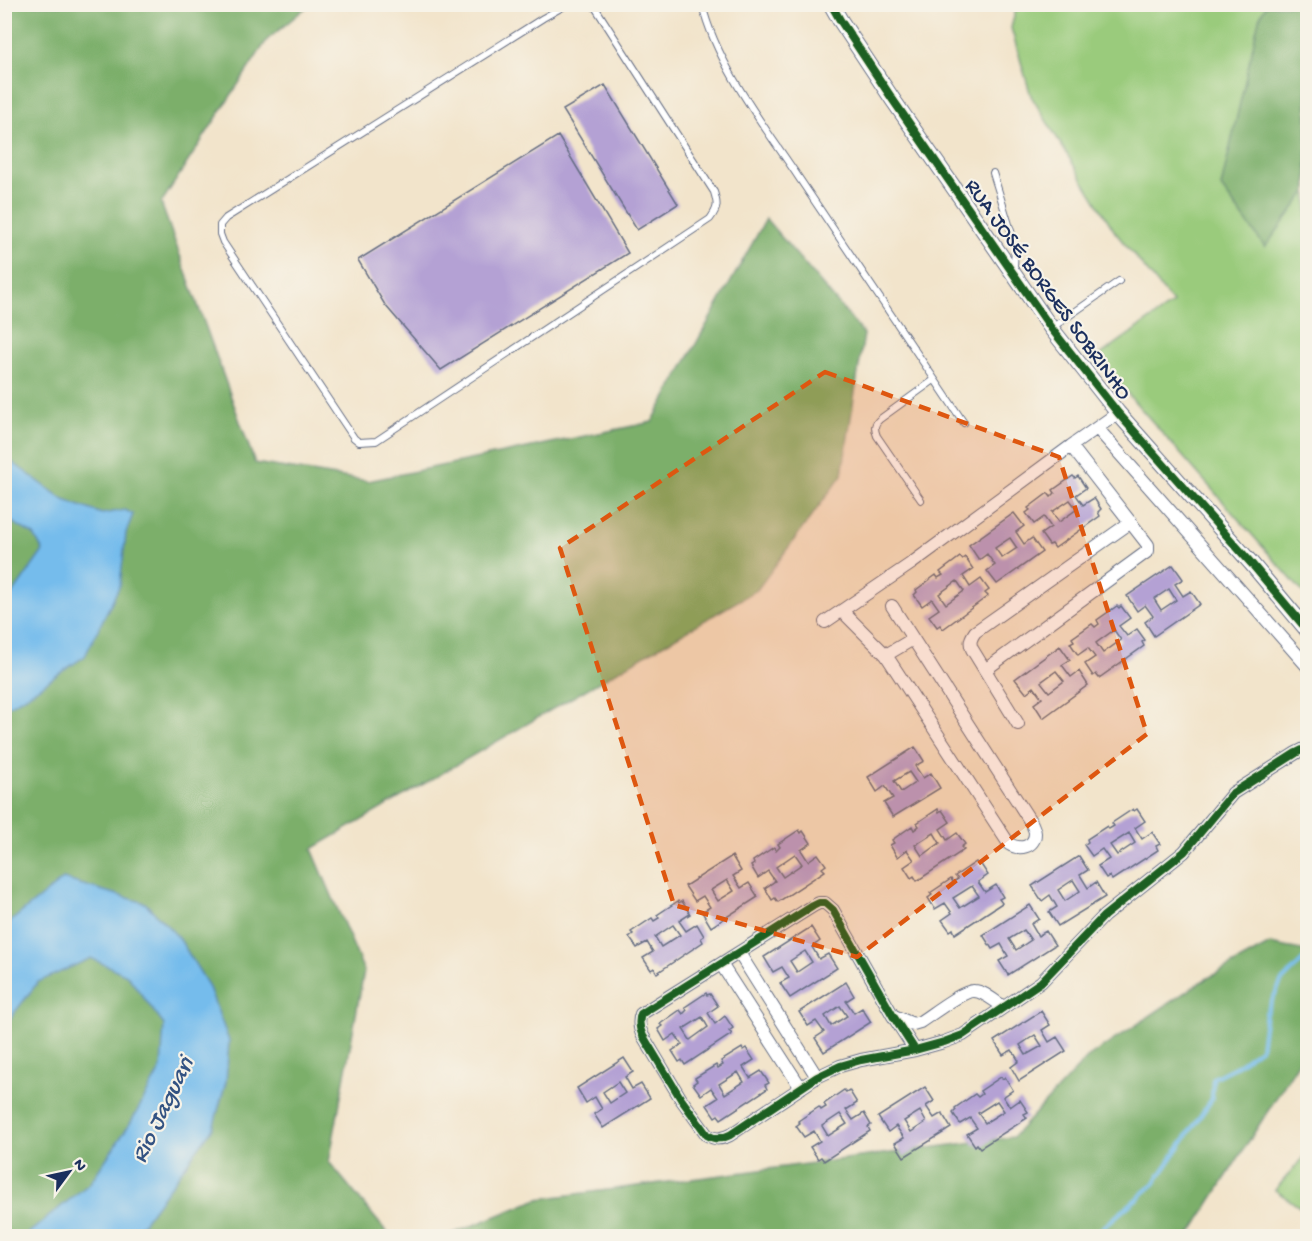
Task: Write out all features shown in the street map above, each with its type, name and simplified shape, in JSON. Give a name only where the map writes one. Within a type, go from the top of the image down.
[{"type":"street","name":"RUA JOSÉ BORGES SOBRINHO","points":[[831,4],[887,91],[1051,328],[1118,413],[1251,563],[1308,632]]},
{"type":"street","name":"RUA JOSÉ BORGES SOBRINHO","points":[[825,622],[921,556],[1118,413]]},
{"type":"street","points":[[1097,428],[1308,667]]},
{"type":"street","points":[[985,670],[1148,551],[1148,545],[1071,446]]},
{"type":"street","points":[[1018,724],[970,644],[971,638],[975,632],[1131,522]]},
{"type":"street","points":[[842,611],[876,643],[886,656],[1009,844],[1016,849],[1026,848],[1032,842],[1035,834],[1032,824],[892,606]]},
{"type":"street","points":[[886,656],[913,639]]},
{"type":"street","points":[[915,1050],[833,910],[825,903],[813,906],[739,952],[641,1014],[639,1020],[639,1029],[643,1036],[681,1099],[707,1135],[720,1139],[730,1135],[818,1077],[840,1066],[915,1050],[963,1035],[1041,982],[1104,916],[1184,852],[1233,793],[1308,747]]},
{"type":"street","points":[[739,952],[818,1077]]},
{"type":"street","points":[[721,964],[801,1088]]},
{"type":"street","points":[[893,1016],[913,1024],[920,1022],[965,993],[975,991],[1004,1007]]},
{"type":"lane","points":[[568,4],[226,218],[220,225],[223,242],[354,438],[359,442],[376,441],[710,219],[716,210],[717,202],[714,192],[593,4]]},
{"type":"lane","points":[[702,4],[714,39],[732,75],[964,423]]},
{"type":"lane","points":[[993,173],[1015,244],[1014,275]]},
{"type":"lane","points":[[1051,328],[1119,281]]},
{"type":"lane","points":[[921,500],[877,436],[875,423],[934,380]]},
{"type":"highlighted area","points":[[825,372],[1059,457],[1147,734],[857,957],[674,905],[560,548]]},
{"type":"green space","points":[[5,5],[309,5],[267,40],[161,203],[255,463],[368,481],[652,422],[766,219],[864,334],[842,475],[757,590],[312,849],[364,971],[329,1162],[390,1236],[5,1236]]},
{"type":"green space","points":[[1017,5],[1307,5],[1307,597],[1096,358],[1173,303],[1115,232],[1031,96],[1011,28]]},
{"type":"green space","points":[[1266,5],[1307,5],[1307,191],[1265,247],[1221,187],[1259,19]]},
{"type":"green space","points":[[1270,944],[1307,951],[1307,1049],[1189,1236],[447,1236],[538,1199],[1013,1137],[1087,1058],[1199,983]]},
{"type":"green space","points":[[1307,1153],[1307,1212],[1275,1190]]},
{"type":"water","points":[[5,457],[64,500],[102,514],[125,510],[133,514],[126,533],[120,585],[85,656],[5,708],[5,605],[43,551],[34,535],[5,518]]},
{"type":"water","name":"Rio Jaguari","points":[[63,879],[145,903],[179,938],[208,985],[229,1041],[226,1082],[213,1128],[143,1223],[130,1236],[25,1236],[90,1183],[131,1122],[161,1068],[164,1025],[127,975],[91,958],[38,982],[5,1025],[5,934],[11,921]]},
{"type":"building","points":[[605,85],[678,204],[637,230],[563,110]]},
{"type":"building","points":[[558,136],[628,253],[441,370],[385,305],[358,260]]},
{"type":"building","points":[[1073,476],[1075,478],[1078,476],[1086,488],[1076,495],[1083,505],[1094,498],[1101,509],[1098,512],[1100,516],[1055,548],[1052,544],[1049,545],[1041,534],[1051,527],[1044,517],[1034,524],[1026,513],[1030,510],[1028,508],[1048,493],[1051,497],[1055,493],[1053,490]],"holes":[[[1070,500],[1077,509],[1059,522],[1052,512]]]},
{"type":"building","points":[[1014,513],[1024,526],[1016,532],[1024,544],[1032,538],[1042,552],[997,584],[987,571],[995,565],[987,554],[979,560],[969,545]],"holes":[[[1010,538],[1017,548],[1002,558],[995,548]]]},
{"type":"building","points":[[960,557],[962,559],[965,557],[973,569],[963,576],[970,587],[981,579],[989,590],[985,593],[988,596],[943,629],[940,625],[937,627],[929,616],[939,609],[932,599],[922,606],[914,595],[916,590],[936,575],[938,578],[943,575],[940,572]],"holes":[[[957,581],[964,591],[946,604],[939,594]]]},
{"type":"building","points":[[1173,565],[1183,579],[1175,584],[1183,596],[1191,591],[1200,604],[1154,636],[1145,622],[1153,616],[1145,605],[1137,611],[1127,596]],"holes":[[[1169,589],[1176,600],[1161,610],[1154,599]]]},
{"type":"building","points":[[1117,606],[1119,608],[1121,606],[1130,618],[1119,626],[1127,636],[1137,629],[1145,640],[1142,642],[1144,646],[1099,678],[1096,674],[1093,676],[1085,664],[1095,657],[1088,648],[1078,655],[1070,643],[1074,641],[1072,638],[1092,624],[1095,627],[1099,624],[1097,620]],"holes":[[[1114,630],[1121,640],[1103,653],[1096,643]]]},
{"type":"building","points":[[1060,646],[1070,660],[1062,665],[1071,677],[1079,671],[1088,685],[1043,718],[1034,704],[1042,698],[1034,687],[1026,693],[1015,679]],"holes":[[[1056,671],[1064,681],[1049,692],[1041,682]]]},
{"type":"building","points":[[915,747],[924,761],[915,766],[923,778],[931,773],[940,788],[893,817],[884,803],[893,798],[885,786],[877,792],[868,777]],"holes":[[[909,772],[916,782],[901,792],[894,781]]]},
{"type":"building","points":[[938,809],[939,812],[942,810],[950,822],[940,829],[947,840],[957,833],[965,844],[961,847],[964,850],[917,881],[914,876],[911,878],[904,867],[914,860],[907,850],[897,857],[890,845],[894,843],[892,840],[912,826],[914,830],[919,826],[917,823]],"holes":[[[934,833],[940,843],[922,856],[915,845]]]},
{"type":"building","points":[[1133,809],[1134,811],[1137,809],[1145,821],[1135,828],[1142,839],[1152,832],[1160,844],[1156,846],[1158,850],[1112,880],[1109,876],[1106,878],[1098,866],[1109,859],[1102,849],[1092,856],[1084,845],[1088,842],[1087,839],[1107,826],[1109,829],[1114,826],[1112,823]],"holes":[[[1129,833],[1135,843],[1117,855],[1110,845]]]},
{"type":"building","points":[[799,830],[801,833],[803,831],[811,843],[801,850],[808,861],[818,854],[826,865],[822,868],[825,871],[778,902],[775,898],[772,900],[765,888],[775,881],[768,871],[758,878],[751,866],[754,864],[753,861],[774,847],[776,851],[780,847],[778,844]],"holes":[[[795,854],[802,864],[783,877],[776,867]]]},
{"type":"building","points":[[732,856],[741,871],[733,876],[741,888],[749,883],[758,897],[711,927],[702,912],[710,907],[703,896],[695,901],[685,886]],"holes":[[[727,880],[734,891],[718,901],[711,890]]]},
{"type":"building","points":[[1079,856],[1088,870],[1080,875],[1088,888],[1096,882],[1105,897],[1058,926],[1049,912],[1057,907],[1050,895],[1042,901],[1032,886]],"holes":[[[1073,880],[1080,891],[1065,901],[1058,890]]]},
{"type":"building","points":[[976,862],[980,863],[988,875],[978,882],[985,892],[996,885],[1003,897],[999,899],[1002,903],[955,934],[953,929],[950,931],[942,920],[952,913],[945,903],[935,909],[928,898],[932,895],[930,893],[951,879],[953,882],[958,879],[955,876]],"holes":[[[972,886],[979,896],[960,908],[953,898]]]},
{"type":"building","points":[[678,901],[679,903],[682,901],[690,914],[679,921],[686,931],[697,924],[704,936],[701,938],[703,942],[657,973],[654,968],[651,970],[643,958],[653,952],[647,942],[637,948],[629,937],[633,934],[631,932],[652,918],[654,921],[659,918],[657,915]],"holes":[[[673,925],[680,935],[661,947],[655,937]]]},
{"type":"building","points":[[1030,905],[1039,919],[1031,924],[1038,936],[1046,931],[1055,945],[1008,975],[999,961],[1008,956],[1001,944],[992,949],[983,935]],"holes":[[[1024,930],[1031,940],[1016,950],[1009,939]]]},
{"type":"building","points":[[811,927],[820,941],[812,947],[819,959],[828,954],[837,968],[790,998],[780,983],[789,978],[782,967],[773,972],[764,957]],"holes":[[[805,951],[812,962],[797,972],[790,961]]]},
{"type":"building","points":[[846,982],[854,996],[846,1001],[854,1013],[862,1008],[871,1022],[824,1052],[815,1038],[824,1032],[816,1021],[808,1026],[799,1012]],"holes":[[[840,1006],[847,1016],[831,1026],[825,1016]]]},
{"type":"building","points":[[706,993],[710,994],[718,1006],[708,1013],[715,1024],[725,1016],[733,1028],[729,1031],[732,1034],[685,1065],[682,1060],[679,1062],[672,1051],[682,1044],[675,1034],[665,1041],[658,1029],[662,1026],[660,1024],[680,1010],[683,1014],[687,1010],[685,1007]],"holes":[[[702,1017],[708,1027],[690,1040],[683,1029]]]},
{"type":"building","points":[[1041,1011],[1050,1025],[1042,1030],[1049,1042],[1057,1037],[1066,1051],[1019,1081],[1011,1067],[1019,1061],[1012,1050],[1003,1055],[994,1041]],"holes":[[[1035,1035],[1042,1046],[1026,1055],[1020,1045]]]},
{"type":"building","points":[[742,1048],[743,1050],[746,1048],[754,1060],[743,1067],[750,1078],[761,1071],[769,1083],[765,1085],[767,1089],[721,1119],[718,1115],[715,1117],[707,1105],[718,1098],[711,1088],[701,1095],[693,1084],[697,1081],[695,1078],[716,1065],[718,1068],[723,1065],[721,1061]],"holes":[[[738,1072],[744,1082],[725,1094],[719,1084]]]},
{"type":"building","points":[[624,1058],[633,1072],[625,1077],[632,1089],[641,1084],[650,1098],[603,1128],[594,1114],[602,1109],[595,1097],[586,1103],[577,1088]],"holes":[[[618,1082],[625,1093],[610,1103],[603,1092]]]},
{"type":"building","points":[[1001,1077],[1003,1079],[1005,1077],[1013,1090],[1003,1097],[1010,1107],[1020,1100],[1028,1112],[1024,1114],[1027,1118],[980,1148],[977,1144],[975,1146],[967,1134],[977,1128],[970,1118],[960,1124],[953,1113],[955,1108],[975,1094],[978,1097],[982,1094],[980,1091]],"holes":[[[997,1101],[1004,1111],[985,1123],[978,1113]]]},
{"type":"building","points":[[925,1087],[934,1101],[926,1106],[934,1118],[942,1113],[951,1128],[904,1157],[895,1143],[904,1138],[896,1126],[888,1132],[878,1117]],"holes":[[[920,1111],[926,1122],[911,1132],[904,1121]]]},
{"type":"building","points":[[844,1090],[846,1092],[849,1090],[857,1103],[846,1110],[853,1120],[864,1113],[871,1125],[868,1127],[870,1131],[824,1161],[821,1157],[818,1159],[810,1147],[820,1141],[814,1131],[804,1137],[796,1126],[800,1123],[798,1121],[819,1107],[821,1110],[826,1107],[824,1104]],"holes":[[[840,1114],[847,1124],[828,1136],[822,1126]]]},
{"type":"waterway","points":[[1093,1236],[1154,1184],[1212,1099],[1213,1078],[1235,1067],[1261,1048],[1266,1013],[1281,982],[1308,955]]},
{"type":"cycle path","points":[[831,4],[893,100],[1051,328],[1118,413],[1308,631]]},
{"type":"cycle path","points":[[915,1050],[833,910],[825,903],[813,906],[641,1014],[639,1020],[643,1036],[681,1099],[707,1135],[716,1138],[730,1135],[817,1077],[840,1066],[915,1050],[963,1035],[1041,982],[1104,916],[1184,852],[1233,793],[1308,747]]}]
